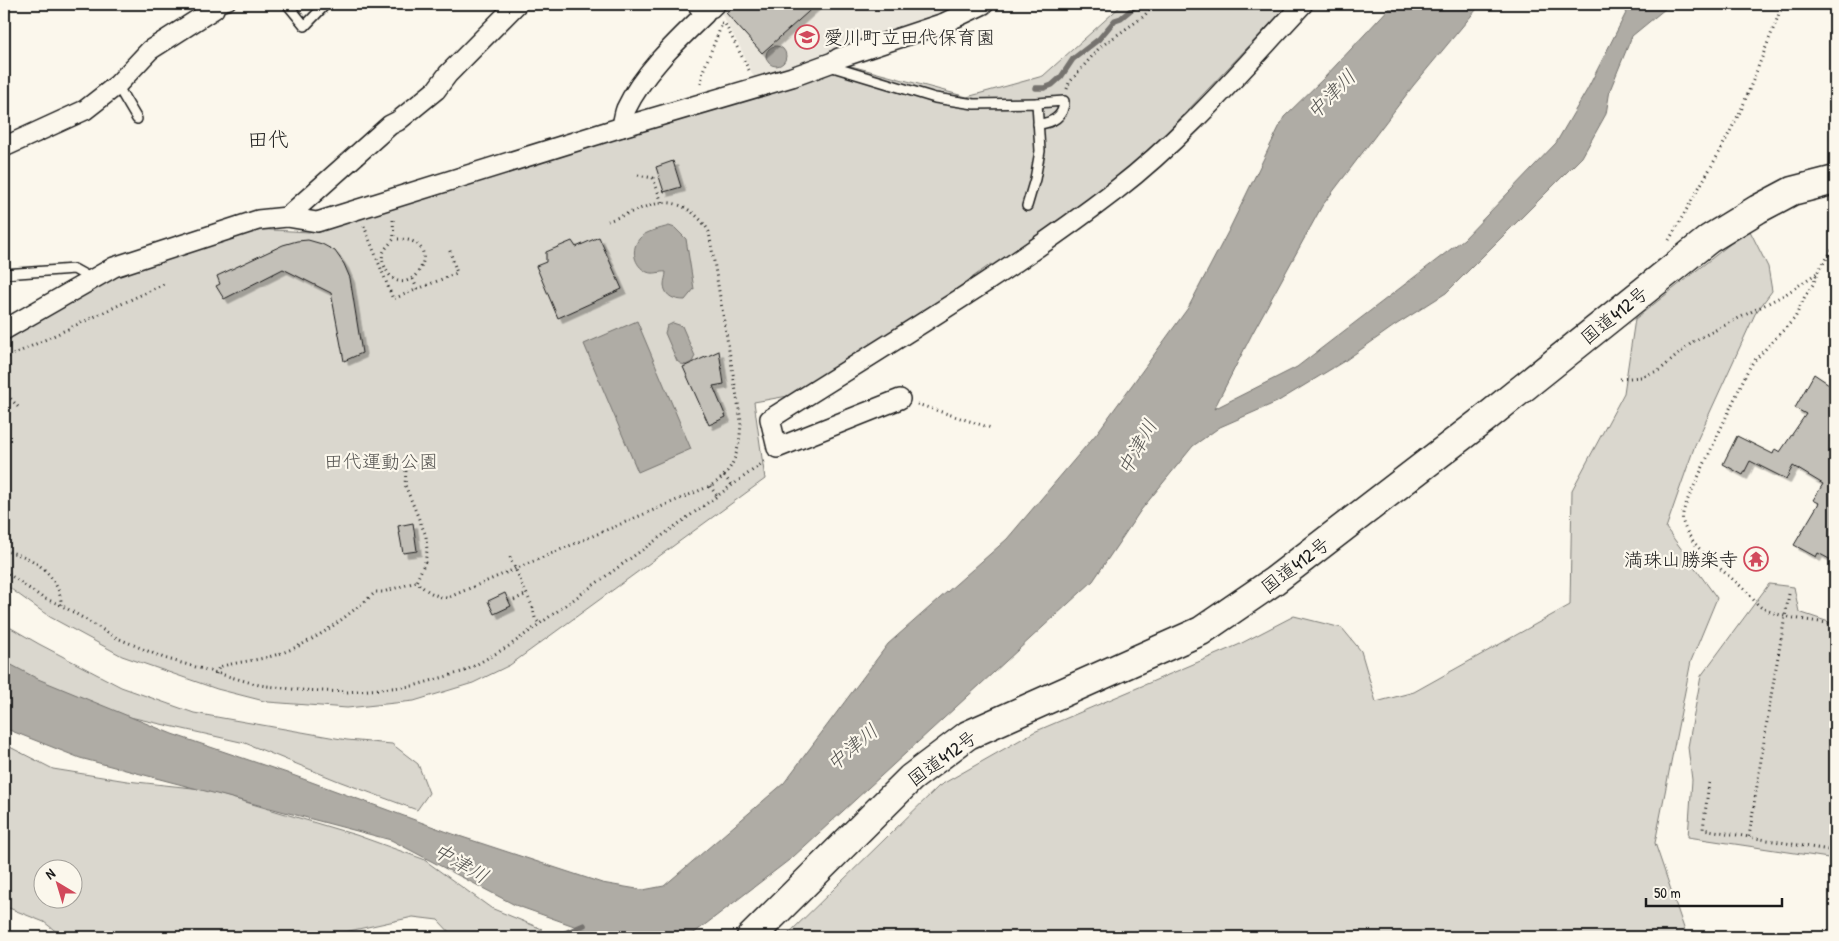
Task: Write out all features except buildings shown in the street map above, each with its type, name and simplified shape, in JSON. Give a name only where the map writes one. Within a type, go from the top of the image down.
[{"type":"highway","name":"国道412号","points":[[751,937],[911,778],[968,735],[1201,631],[1282,576],[1476,426],[1709,239],[1792,191],[1835,180]]},
{"type":"street","points":[[287,217],[390,125],[398,121],[436,90],[448,74],[518,4]]},
{"type":"street","points":[[4,330],[114,267],[258,220],[287,217],[317,222],[757,87],[944,23],[984,4]]},
{"type":"street","points":[[900,398],[777,448],[770,419],[1002,271],[1116,190],[1178,137],[1303,4]]},
{"type":"street","points":[[4,147],[85,110],[118,85],[150,50],[219,5]]},
{"type":"street","points":[[622,127],[626,110],[640,87],[665,54],[705,10]]},
{"type":"lane","points":[[288,4],[305,26],[326,4]]},
{"type":"lane","points":[[705,10],[722,4]]},
{"type":"lane","points":[[833,62],[836,68],[935,98],[974,104],[1064,101],[1064,107],[1055,120],[1049,123],[1038,124]]},
{"type":"lane","points":[[118,85],[138,119]]},
{"type":"lane","points":[[1027,206],[1035,179],[1040,151],[1038,103]]},
{"type":"lane","points":[[4,274],[74,270],[92,279]]},
{"type":"path","points":[[1064,101],[1068,99],[1067,87],[1069,82],[1100,47],[1143,17],[1155,4]]},
{"type":"path","points":[[1676,266],[1668,250],[1669,241],[1742,108],[1783,4]]},
{"type":"path","points":[[705,10],[722,24],[725,24],[740,50],[757,87]]},
{"type":"path","points":[[705,102],[701,86],[703,71],[722,24]]},
{"type":"path","points":[[638,175],[653,178],[662,203]]},
{"type":"path","points":[[416,582],[428,592],[438,597],[447,598],[710,486],[724,476],[736,458],[742,421],[708,232],[704,224],[686,208],[672,203],[662,203],[608,221]]},
{"type":"path","points":[[386,214],[392,220],[394,239]]},
{"type":"path","points":[[392,220],[401,217]]},
{"type":"path","points":[[363,222],[393,299],[458,272],[449,248]]},
{"type":"path","points":[[375,254],[381,253],[394,239],[406,238],[414,241],[421,249],[424,262],[413,279],[397,282],[390,277],[381,259],[381,253]]},
{"type":"path","points":[[1835,246],[1817,273],[1814,283],[1805,296],[1795,318],[1753,362],[1747,372],[1683,513],[1683,523],[1689,535],[1702,551],[1748,592],[1761,607],[1786,616],[1833,624],[1835,626]]},
{"type":"path","points":[[1620,379],[1641,377],[1660,370],[1694,341],[1786,294],[1817,273]]},
{"type":"path","points":[[413,279],[417,289]]},
{"type":"path","points":[[4,359],[166,283]]},
{"type":"path","points":[[4,391],[19,408]]},
{"type":"path","points":[[900,398],[991,428]]},
{"type":"path","points":[[4,571],[43,598],[61,605],[115,637],[164,658],[216,674],[259,685],[300,690],[347,692],[413,686],[465,670],[502,650],[732,485],[767,459],[777,448]]},
{"type":"path","points":[[406,471],[405,485],[426,536],[427,551],[425,562],[416,582]]},
{"type":"path","points":[[724,476],[732,485]]},
{"type":"path","points":[[710,486],[717,496]]},
{"type":"path","points":[[4,550],[26,557],[37,563],[56,584],[62,597],[61,605]]},
{"type":"path","points":[[510,557],[527,594],[535,618],[540,624]]},
{"type":"path","points":[[216,674],[219,667],[234,662],[271,656],[314,639],[329,630],[376,592],[416,582]]},
{"type":"path","points":[[514,600],[527,594]]},
{"type":"path","points":[[1749,837],[1789,594]]},
{"type":"path","points":[[1709,783],[1703,829],[1835,852]]},
{"type":"shaded area","name":"愛川町立田代保育園","points":[[731,4],[938,4],[941,17],[754,78],[741,49],[721,13]]},
{"type":"green space","name":"田代運動公園","points":[[1123,4],[1289,4],[1149,151],[1101,191],[994,267],[991,264],[898,331],[788,396],[754,402],[765,479],[510,665],[473,683],[414,701],[347,708],[268,702],[217,689],[122,656],[50,617],[4,584],[4,342],[118,275],[254,229],[309,232],[831,72],[840,63],[967,97],[1043,76]]},
{"type":"green space","points":[[1749,229],[1768,267],[1772,291],[1755,314],[1695,445],[1666,528],[1717,598],[1691,661],[1655,843],[1687,937],[785,937],[939,786],[1034,732],[1238,645],[1294,616],[1342,628],[1361,651],[1376,702],[1414,692],[1570,605],[1572,490],[1624,393],[1635,319]]},
{"type":"green space","points":[[1769,584],[1794,587],[1799,612],[1835,624],[1835,859],[1688,837],[1692,780],[1688,747],[1701,676]]},
{"type":"green space","points":[[4,624],[121,687],[194,713],[347,740],[392,744],[418,764],[429,793],[417,810],[245,743],[81,706],[4,672]]},
{"type":"green space","points":[[4,744],[53,769],[127,781],[202,789],[356,835],[423,859],[491,908],[542,929],[526,937],[454,937],[438,920],[413,917],[322,937],[63,937],[44,922],[4,906]]},
{"type":"water","name":"中津川","points":[[1393,4],[1481,4],[1413,86],[1322,206],[1252,334],[1214,409],[1297,367],[1464,239],[1556,143],[1587,90],[1628,9],[1635,4],[1671,4],[1632,36],[1610,90],[1606,114],[1582,157],[1446,293],[1394,326],[1346,360],[1277,402],[1220,427],[1193,446],[1141,510],[1093,581],[793,857],[689,937],[605,937],[515,905],[391,840],[80,758],[4,728],[4,661],[38,679],[172,734],[287,773],[453,834],[602,883],[643,890],[664,886],[784,783],[888,644],[1007,539],[1097,433],[1188,308],[1229,230],[1284,117],[1324,78]]},
{"type":"water","points":[[776,46],[783,49],[786,56],[783,63],[776,66],[769,63],[766,56],[769,49]]},
{"type":"water","points":[[669,226],[675,228],[686,239],[694,289],[685,300],[668,295],[664,285],[666,272],[647,272],[636,262],[634,252],[640,238],[649,232]]},
{"type":"water","points":[[637,321],[691,449],[638,472],[584,344]]},
{"type":"water","points":[[673,323],[682,326],[695,356],[692,362],[686,365],[677,361],[665,333],[667,326]]},
{"type":"waterway","points":[[1036,88],[1052,85],[1061,77],[1073,59],[1099,39],[1115,20],[1121,18],[1138,4]]},
{"type":"waterway","points":[[556,937],[584,925]]},
{"type":"place","name":"愛川町立田代保育園","points":[[807,37]]},
{"type":"place","name":"満珠山勝楽寺","points":[[1756,559]]},
{"type":"district","name":"田代","points":[[268,140]]}]
